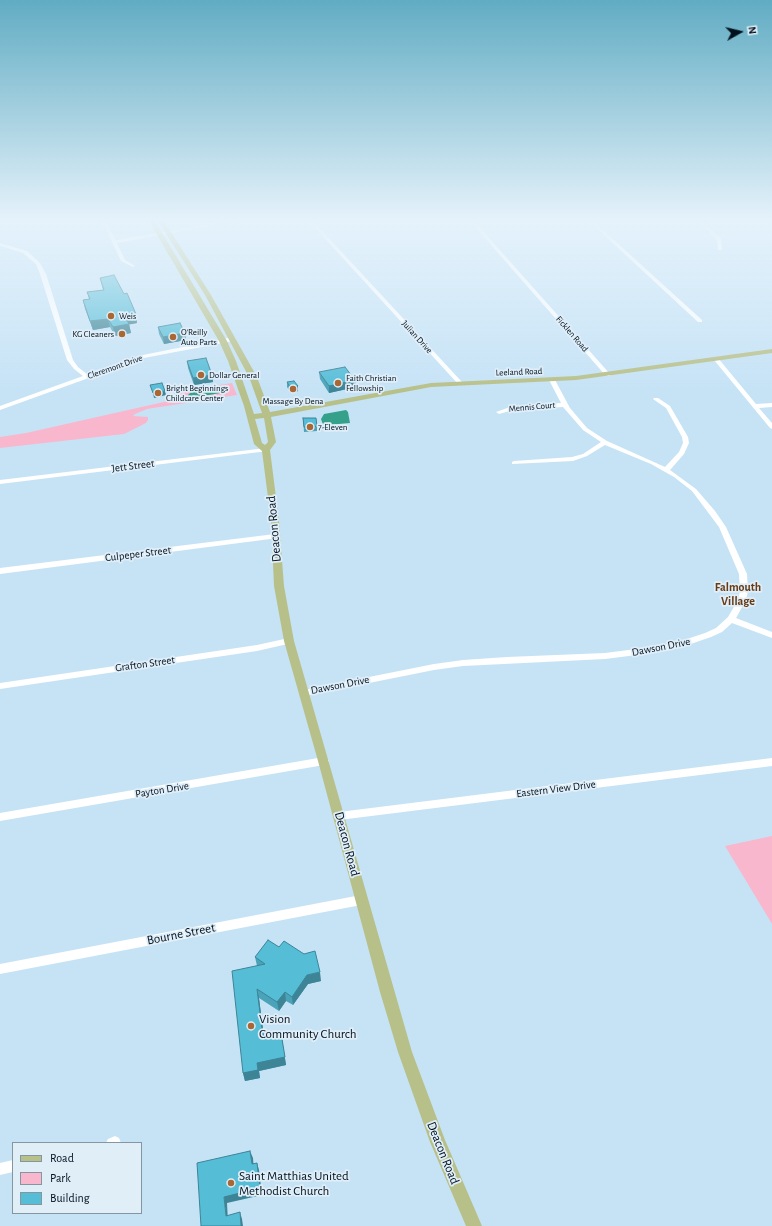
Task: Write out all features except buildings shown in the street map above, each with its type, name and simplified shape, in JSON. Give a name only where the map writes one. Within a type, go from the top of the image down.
[{"type":"main road","name":"Deacon Road","points":[[186,278],[232,361],[251,417],[258,444],[266,450]]},
{"type":"main road","name":"Deacon Road","points":[[198,278],[208,294],[253,377],[267,415],[272,442],[266,450],[279,586],[289,641],[405,1052],[438,1142],[474,1226]]},
{"type":"main road","name":"Leeland Road","points":[[267,415],[406,389],[460,383],[552,380],[608,374],[772,351]]},
{"type":"main road","points":[[251,417],[267,415]]},
{"type":"street","points":[[45,278],[70,360],[76,368],[87,377]]},
{"type":"street","name":"Julian Drive","points":[[364,278],[460,383]]},
{"type":"street","name":"Ficklen Road","points":[[523,278],[608,374]]},
{"type":"street","points":[[653,278],[700,321]]},
{"type":"street","name":"Cleremont Drive","points":[[0,408],[143,357],[233,339]]},
{"type":"street","points":[[716,359],[772,427]]},
{"type":"street","name":"Dawson Drive","points":[[304,693],[426,668],[464,663],[605,656],[660,649],[679,645],[708,635],[718,630],[731,619],[742,600],[744,581],[741,566],[722,527],[712,513],[694,490],[666,470],[605,442],[577,422],[565,405],[552,380]]},
{"type":"street","points":[[656,399],[668,407],[685,437],[686,443],[682,453],[666,470]]},
{"type":"street","name":"Mennis Court","points":[[499,412],[513,408],[565,405]]},
{"type":"street","points":[[755,406],[772,405]]},
{"type":"street","points":[[514,464],[573,459],[585,455],[605,442]]},
{"type":"street","name":"Jett Street","points":[[0,482],[266,450]]},
{"type":"street","name":"Culpeper Street","points":[[0,571],[275,536]]},
{"type":"street","points":[[731,619],[772,635]]},
{"type":"street","name":"Grafton Street","points":[[0,686],[250,649],[289,641]]},
{"type":"street","name":"Payton Drive","points":[[0,817],[324,761]]},
{"type":"street","name":"Eastern View Drive","points":[[339,816],[772,762]]},
{"type":"street","name":"Bourne Street","points":[[0,969],[362,900]]},
{"type":"street","points":[[0,1169],[12,1166]]},
{"type":"green space","points":[[232,383],[237,395],[147,409],[135,414],[133,416],[148,417],[148,420],[146,423],[124,434],[0,448],[0,437],[26,433],[177,399],[175,392]]},
{"type":"green space","points":[[772,836],[772,924],[725,846]]},
{"type":"shaded area","points":[[217,388],[220,393],[193,398],[189,398],[188,395],[191,392]]},
{"type":"shaded area","points":[[346,410],[348,412],[350,423],[323,424],[321,419],[324,414]]},
{"type":"place","name":"Weis","points":[[111,316]]},
{"type":"place","name":"KG Cleaners","points":[[122,334]]},
{"type":"place","name":"O'Reilly Auto Parts","points":[[173,337]]},
{"type":"place","name":"Dollar General","points":[[201,375]]},
{"type":"place","name":"Faith Christian Fellowship","points":[[338,383]]},
{"type":"place","name":"Massage By Dena","points":[[293,389]]},
{"type":"place","name":"Bright Beginnings Childcare Center","points":[[158,393]]},
{"type":"place","name":"7-Eleven","points":[[310,427]]},
{"type":"place","name":"Vision Community Church","points":[[251,1026]]},
{"type":"place","name":"Saint Matthias United Methodist Church","points":[[231,1183]]},
{"type":"district","name":"Falmouth Village","points":[[738,594]]}]
